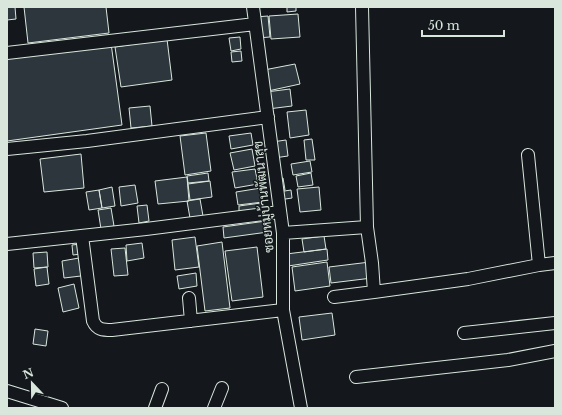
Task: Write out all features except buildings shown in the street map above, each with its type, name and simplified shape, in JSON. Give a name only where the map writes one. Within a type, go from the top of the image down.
[{"type":"street","name":"ซอยหมู่บ้านพัฒนาสุข","points":[[253,7],[283,233],[283,310],[301,408]]},
{"type":"street","points":[[362,7],[368,227],[374,292]]},
{"type":"street","points":[[7,53],[255,24]]},
{"type":"street","points":[[7,150],[268,117]]},
{"type":"street","points":[[528,155],[539,265]]},
{"type":"street","points":[[7,244],[280,212]]},
{"type":"street","points":[[283,233],[368,227]]},
{"type":"street","points":[[82,236],[93,321],[95,326],[99,329],[112,330],[283,310]]},
{"type":"street","points":[[334,297],[468,279],[555,263]]},
{"type":"street","points":[[189,298],[191,321]]},
{"type":"street","points":[[464,333],[555,323]]},
{"type":"street","points":[[356,378],[508,360],[555,351]]},
{"type":"street","points":[[214,408],[222,388]]},
{"type":"street","points":[[155,408],[162,389]]},
{"type":"street","points":[[7,391],[62,408]]}]
